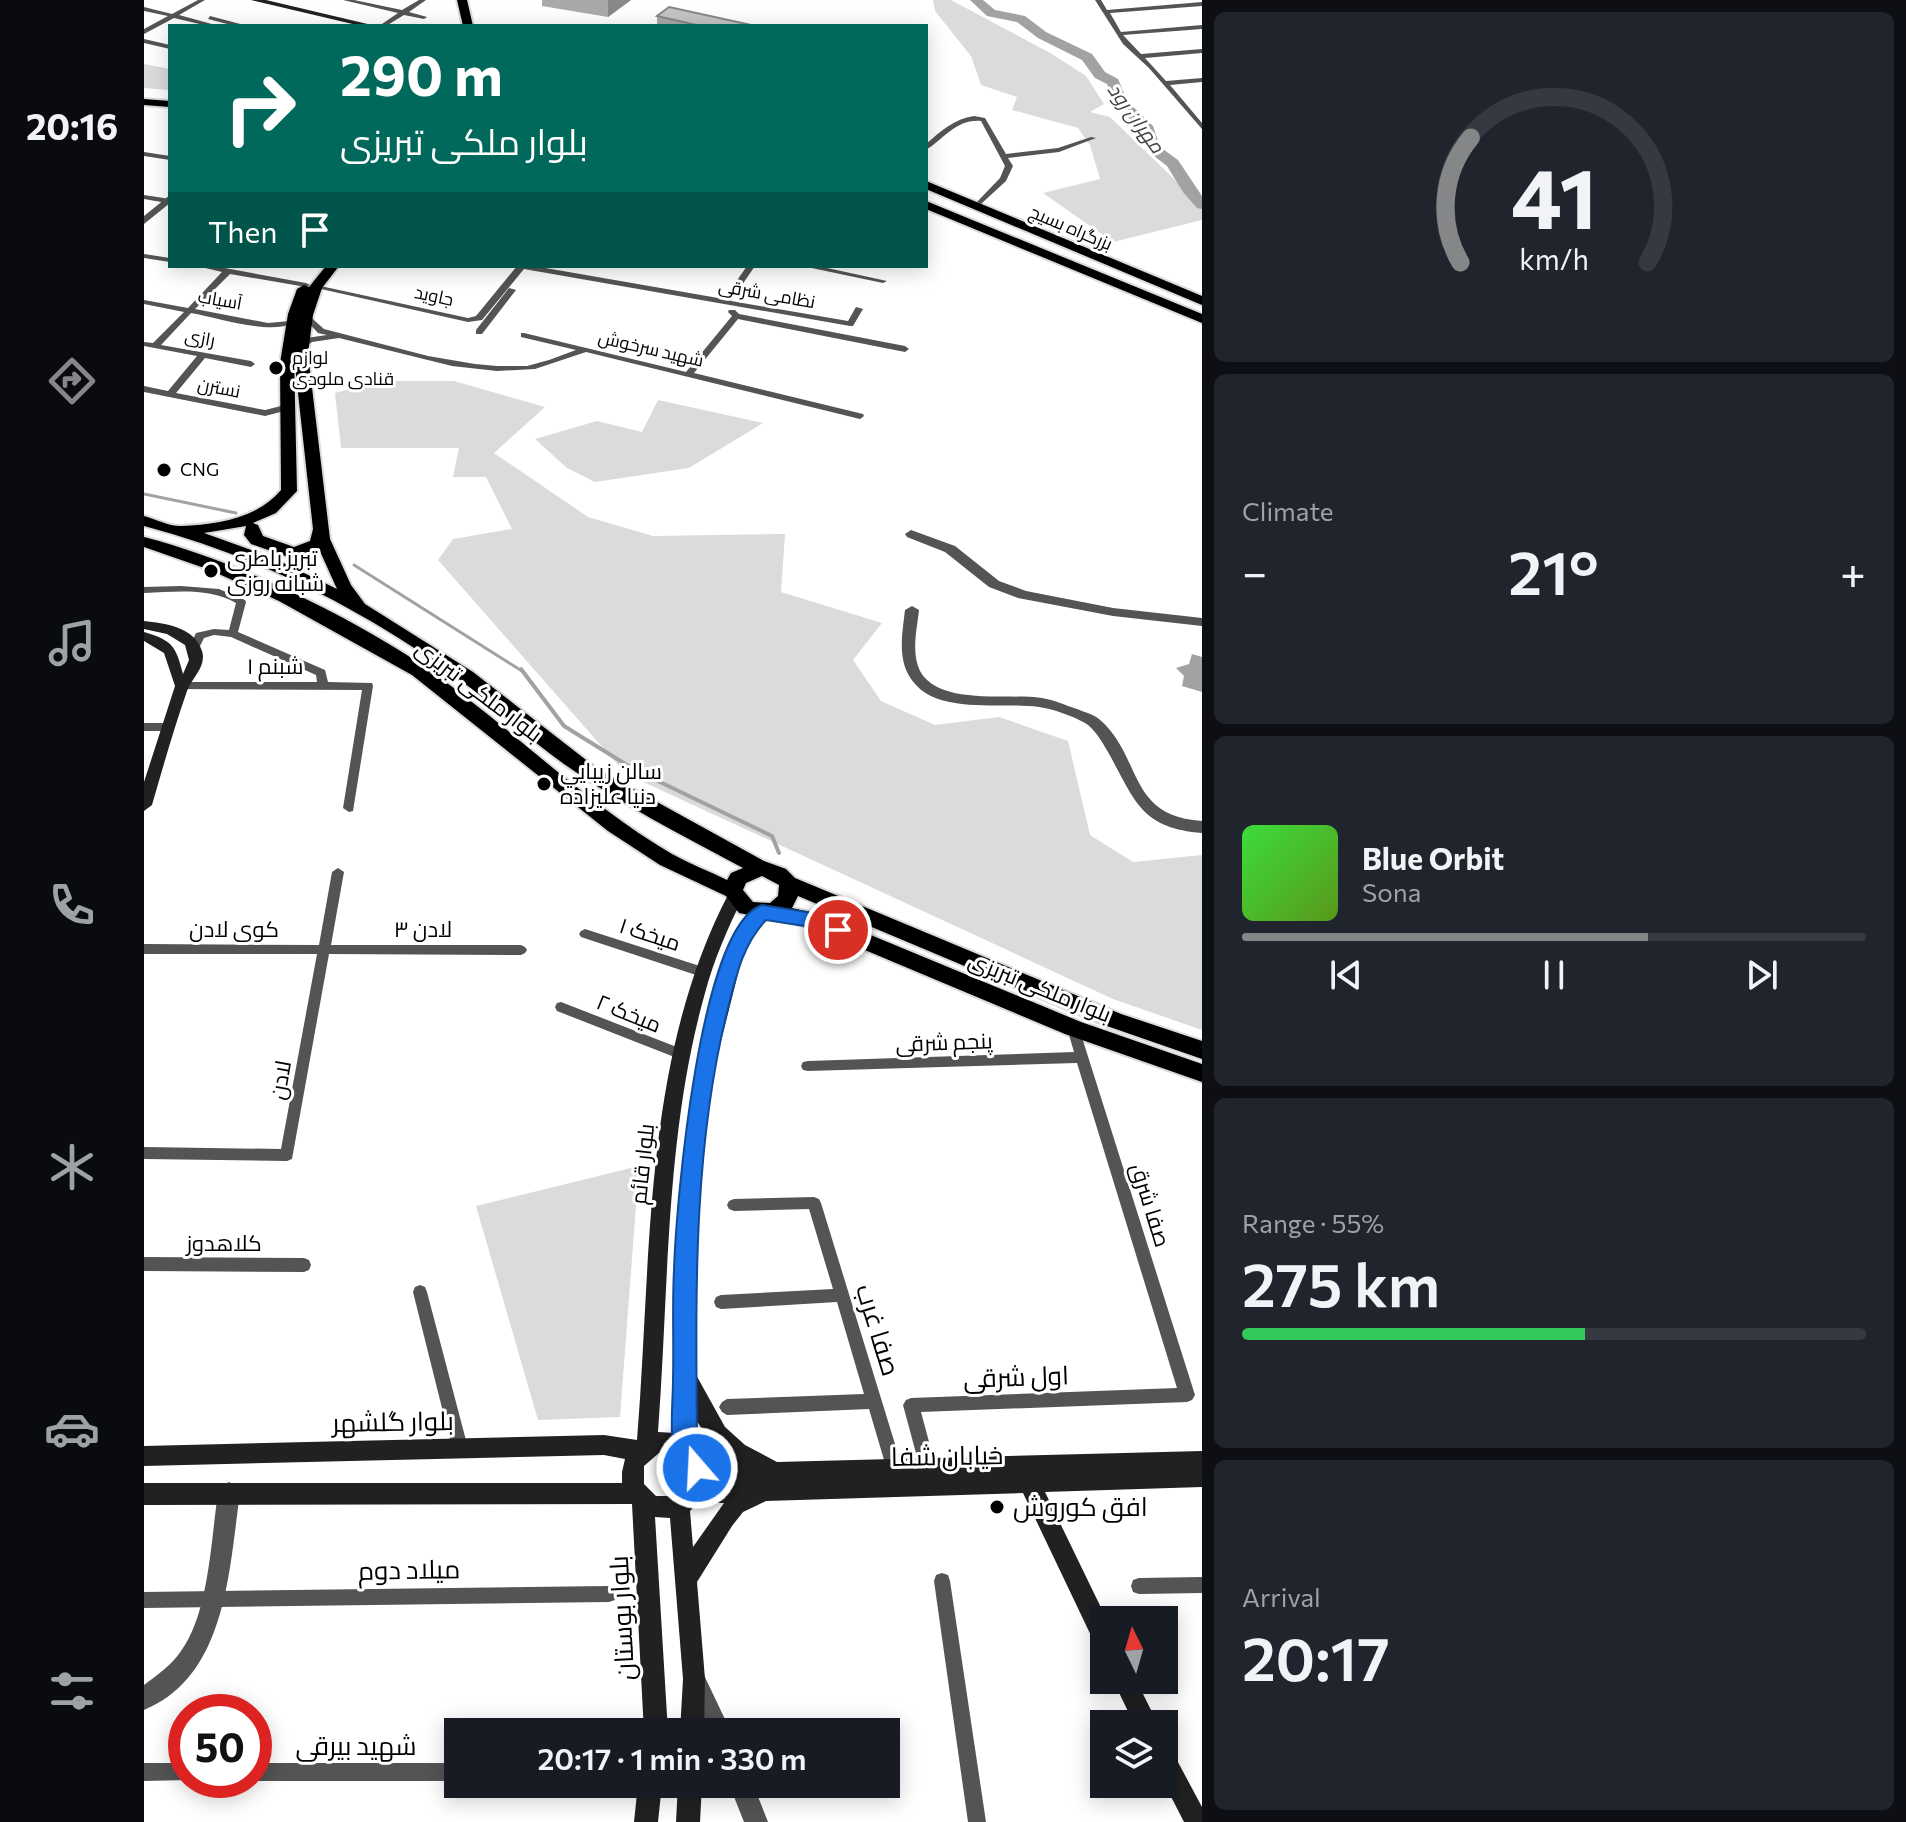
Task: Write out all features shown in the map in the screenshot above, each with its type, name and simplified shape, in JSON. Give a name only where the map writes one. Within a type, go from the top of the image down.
[{"type":"main road","points":[[255,0],[353,24]]},
{"type":"main road","points":[[452,0],[457,24]]},
{"type":"main road","points":[[462,0],[468,24]]},
{"type":"main road","points":[[144,93],[168,95]]},
{"type":"main road","points":[[144,102],[168,104]]},
{"type":"main road","points":[[928,190],[981,202],[1202,292]]},
{"type":"main road","name":"بزرگراه بسیج","points":[[928,190],[1202,301]]},
{"type":"main road","name":"بزرگراه بسیج","points":[[928,190],[1202,311]]},
{"type":"main road","points":[[928,206],[1202,319]]},
{"type":"main road","points":[[267,589],[246,572],[236,555],[241,540],[289,491],[291,471],[286,342],[290,323],[318,268]]},
{"type":"main road","points":[[331,268],[311,286],[302,347],[322,539],[344,587],[371,615]]},
{"type":"main road","points":[[144,521],[169,527],[200,528],[239,522],[260,514],[284,499]]},
{"type":"main road","name":"بلوار ملکى تبریزى","points":[[169,527],[235,548],[297,574],[371,615],[452,666],[568,758],[615,789],[760,868]]},
{"type":"main road","points":[[252,528],[252,535],[257,540],[294,553],[317,544],[322,529]]},
{"type":"main road","points":[[144,542],[267,589]]},
{"type":"main road","name":"بلوار ملکى تبریزى","points":[[267,589],[418,671],[615,826],[657,853],[734,894]]},
{"type":"main road","points":[[144,625],[179,632],[191,641],[197,656],[191,676],[182,686],[144,805]]},
{"type":"main road","points":[[144,636],[169,649],[175,660],[174,673],[182,686]]},
{"type":"main road","points":[[657,853],[675,849],[683,842],[678,823]]},
{"type":"main road","points":[[693,1718],[694,1679],[685,1580],[686,1499],[697,1468],[685,1448],[684,1373],[685,1268],[698,1113],[708,1050],[728,973],[745,930],[766,912],[779,908],[789,897],[789,884],[778,872],[760,868],[738,878],[734,894],[746,908],[766,912]]},
{"type":"main road","name":"بلوار ملکى تبریزى","points":[[789,884],[1100,1014],[1202,1050]]},
{"type":"main road","name":"بلوار قائم","points":[[645,1449],[661,1200],[671,1110],[702,972],[734,894]]},
{"type":"main road","name":"بلوار ملکى تبریزى","points":[[766,912],[813,920],[1073,1028],[1202,1073]]},
{"type":"main road","points":[[684,1373],[709,1427],[723,1444],[772,1481],[736,1505],[724,1518],[685,1580]]},
{"type":"main road","points":[[641,1497],[632,1476],[633,1464],[645,1449],[666,1441],[685,1448]]},
{"type":"main road","name":"بلوار گلشهر","points":[[144,1456],[604,1445],[645,1449]]},
{"type":"main road","name":"خیابان شفا","points":[[686,1499],[772,1481],[895,1470],[928,1468],[1025,1474],[1202,1461]]},
{"type":"main road","name":"خیابان شفا","points":[[697,1468],[772,1481],[1025,1474],[1202,1477]]},
{"type":"main road","points":[[1025,1474],[1090,1609]]},
{"type":"main road","points":[[144,1494],[641,1497],[658,1508],[686,1499]]},
{"type":"main road","name":"بلوار بوستان","points":[[641,1497],[655,1718]]},
{"type":"main road","points":[[1178,1786],[1197,1822]]},
{"type":"main road","points":[[646,1822],[649,1798]]},
{"type":"main road","points":[[688,1822],[689,1798]]},
{"type":"street","points":[[144,32],[202,0]]},
{"type":"street","points":[[346,0],[424,17]]},
{"type":"street","points":[[385,24],[423,0]]},
{"type":"street","points":[[1098,0],[1118,34],[1202,127]]},
{"type":"street","points":[[1105,12],[1202,4]]},
{"type":"street","points":[[144,9],[207,24]]},
{"type":"street","points":[[181,12],[233,24]]},
{"type":"street","points":[[1118,34],[1202,27]]},
{"type":"street","points":[[144,41],[168,47]]},
{"type":"street","points":[[1141,56],[1202,51]]},
{"type":"street","points":[[1165,83],[1202,80]]},
{"type":"street","points":[[928,146],[958,121],[983,119],[1009,166],[1008,173],[981,202]]},
{"type":"street","points":[[1004,156],[1059,150],[1093,138]]},
{"type":"street","points":[[144,154],[168,158]]},
{"type":"street","points":[[144,197],[168,200]]},
{"type":"street","points":[[144,221],[168,200]]},
{"type":"street","points":[[144,256],[168,260]]},
{"type":"street","name":"جاوید","points":[[212,268],[468,320],[479,318],[523,268]]},
{"type":"street","points":[[479,332],[523,268]]},
{"type":"street","name":"نظامی شرقی","points":[[530,268],[850,324],[859,309]]},
{"type":"street","points":[[750,268],[725,303],[736,316],[905,349]]},
{"type":"street","points":[[816,268],[883,281]]},
{"type":"street","points":[[155,346],[228,271]]},
{"type":"street","name":"آسیاب","points":[[144,302],[268,325],[290,323]]},
{"type":"street","name":"شهید سرخوش","points":[[306,315],[321,331],[491,368],[539,366],[584,350],[860,416]]},
{"type":"street","points":[[689,374],[736,316]]},
{"type":"street","points":[[524,335],[584,350]]},
{"type":"street","name":"شهید سرخوش","points":[[302,347],[309,340],[339,336]]},
{"type":"street","name":"رازی","points":[[144,344],[251,364]]},
{"type":"street","points":[[170,394],[203,355]]},
{"type":"street","name":"نسترن","points":[[144,389],[265,413],[289,407]]},
{"type":"street","points":[[911,534],[950,549],[994,584],[1023,595],[1113,612],[1202,622]]},
{"type":"street","points":[[144,590],[205,590],[234,597],[241,602],[233,634]]},
{"type":"street","points":[[912,610],[909,650],[914,673],[936,694],[964,700],[1045,704],[1093,721],[1113,748],[1129,783],[1161,819],[1202,827]]},
{"type":"street","points":[[194,648],[200,635],[214,632],[233,634],[321,673],[323,686]]},
{"type":"street","name":"شبنم ۱","points":[[182,686],[368,686],[349,808]]},
{"type":"street","points":[[144,727],[169,727]]},
{"type":"street","name":"لادن","points":[[144,1153],[287,1155],[338,872]]},
{"type":"street","name":"میخک ۱","points":[[585,934],[702,972]]},
{"type":"street","name":"کوی لادن","points":[[144,949],[324,948]]},
{"type":"street","name":"لادن ۳","points":[[324,948],[521,950]]},
{"type":"street","name":"میخک ۲","points":[[561,1007],[682,1055]]},
{"type":"street","name":"صفا شرق","points":[[1073,1028],[1187,1395]]},
{"type":"street","name":"پنجم شرقی","points":[[808,1066],[1082,1057]]},
{"type":"street","name":"صفا غرب","points":[[734,1205],[814,1203],[895,1470]]},
{"type":"street","name":"کلاهدوز","points":[[144,1264],[304,1265]]},
{"type":"street","points":[[420,1292],[460,1448]]},
{"type":"street","points":[[721,1302],[842,1295]]},
{"type":"street","name":"اول شرقی","points":[[928,1468],[911,1405],[1187,1395]]},
{"type":"street","points":[[727,1407],[874,1401]]},
{"type":"street","points":[[144,1699],[189,1659],[204,1629],[229,1493]]},
{"type":"street","points":[[942,1581],[977,1822]]},
{"type":"street","points":[[1139,1586],[1202,1585]]},
{"type":"street","name":"میلاد دوم","points":[[144,1600],[609,1594]]},
{"type":"street","points":[[694,1679],[712,1718]]},
{"type":"street","points":[[144,1772],[168,1772]]},
{"type":"street","name":"شهید بیرقی","points":[[272,1772],[444,1772]]},
{"type":"street","points":[[747,1798],[756,1822]]},
{"type":"shaded area","points":[[933,0],[951,0],[1052,54],[1086,76],[1104,104],[1090,112],[1110,117],[1202,206],[1202,220],[1113,242],[1043,193],[1100,179],[1090,145],[1078,128],[1012,110],[1017,97],[981,85],[971,56],[935,11]]},
{"type":"shaded area","points":[[144,64],[168,69],[168,90],[144,88]]},
{"type":"shaded area","points":[[378,381],[454,381],[545,407],[494,453],[588,517],[653,536],[785,534],[781,592],[882,623],[853,660],[881,701],[935,725],[999,717],[1068,741],[1090,835],[1133,862],[1202,855],[1202,1030],[1113,999],[626,774],[438,560],[453,539],[512,529],[486,477],[453,477],[459,448],[341,448],[335,393]]},
{"type":"shaded area","points":[[658,400],[763,423],[689,468],[595,482],[567,468],[535,439],[597,421],[642,432]]},
{"type":"shaded area","points":[[1192,654],[1202,657],[1202,692],[1182,686],[1184,676],[1176,668],[1189,664]]},
{"type":"shaded area","points":[[639,1166],[620,1417],[538,1420],[476,1206]]},
{"type":"building","points":[[669,7],[746,24],[692,24],[657,16]]},
{"type":"waterway","name":"مهران رود","points":[[976,0],[991,13],[1021,19],[1042,35],[1087,57],[1100,75],[1113,82],[1122,104],[1148,129],[1154,149],[1173,163],[1188,189],[1202,205]]},
{"type":"waterway","points":[[144,494],[236,513]]},
{"type":"waterway","points":[[354,565],[522,671]]},
{"type":"waterway","points":[[521,669],[564,726],[635,770],[772,836],[779,853]]},
{"type":"place","name":"لوازم قنادی ملودی","points":[[276,368]]},
{"type":"place","name":"CNG","points":[[164,470]]},
{"type":"place","name":"تبریز باطری شبانه روزی","points":[[211,571]]},
{"type":"place","name":"سالن زيبايي دنيا عليزاده","points":[[544,784]]},
{"type":"place","name":"افق کوروش","points":[[997,1507]]},
{"type":"route","points":[[697,1468],[691,1453],[685,1448],[685,1268],[698,1113],[708,1050],[728,973],[745,930],[762,912],[813,920],[838,930]]}]
